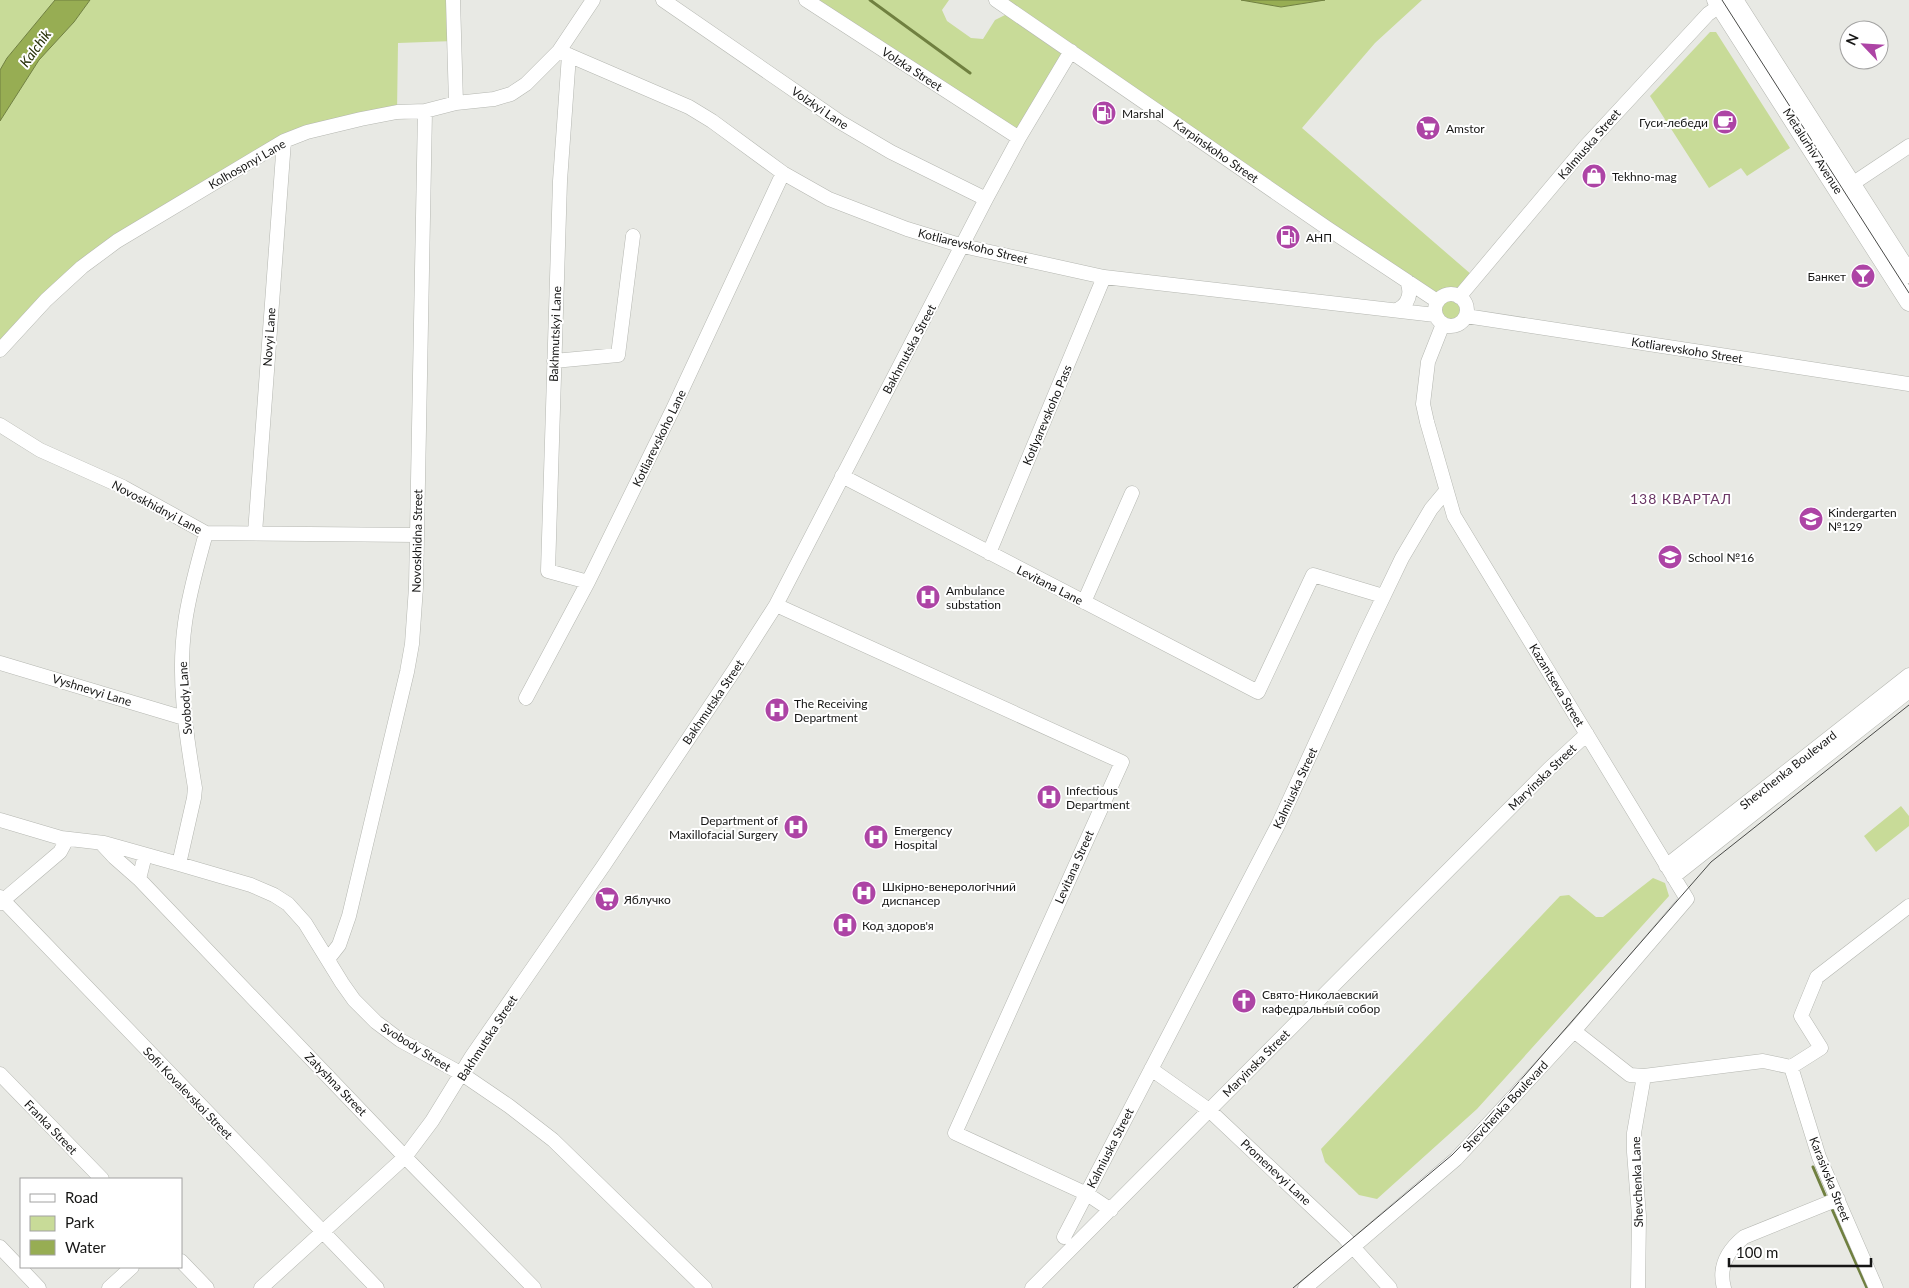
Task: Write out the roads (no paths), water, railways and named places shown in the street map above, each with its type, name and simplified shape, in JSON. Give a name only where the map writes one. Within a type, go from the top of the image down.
[{"type":"main road","name":"Metalurhiv Avenue","points":[[1725,1],[1845,188],[1909,302]]},
{"type":"main road","name":"Metalurhiv Avenue","points":[[1845,188],[1909,274]]},
{"type":"street","points":[[453,0],[456,103]]},
{"type":"street","name":"Kolhospnyi Lane","points":[[0,350],[46,300],[82,267],[110,246],[284,141],[307,132],[361,119],[397,112],[425,111],[456,103],[494,99],[511,94],[564,53],[593,0]]},
{"type":"street","name":"Volzkyi Lane","points":[[663,0],[840,122],[890,152],[986,199]]},
{"type":"street","name":"Volzka Street","points":[[806,0],[1019,138]]},
{"type":"street","name":"Karpinskoho Street","points":[[996,0],[1407,281],[1438,314]]},
{"type":"street","name":"Kalmiuska Street","points":[[1459,297],[1591,141],[1708,14],[1725,1]]},
{"type":"street","name":"Bakhmutska Street","points":[[261,1288],[405,1156],[432,1122],[472,1056],[560,930],[735,670],[776,605],[986,199],[1019,138],[1071,51]]},
{"type":"street","name":"Kotliarevskoho Street","points":[[564,53],[690,107],[712,120],[783,173],[815,192],[907,229],[963,246],[1104,278],[1438,314]]},
{"type":"street","name":"Bakhmutskyi Lane","points":[[564,53],[548,571],[588,582]]},
{"type":"street","name":"Novoskhidna Street","points":[[328,959],[340,944],[350,916],[412,644],[417,535],[425,111]]},
{"type":"street","name":"Novyi Lane","points":[[255,533],[284,141]]},
{"type":"street","points":[[1845,188],[1909,146]]},
{"type":"street","name":"Kotliarevskoho Lane","points":[[526,698],[588,582],[673,409],[783,173]]},
{"type":"street","points":[[554,361],[618,355],[633,236]]},
{"type":"street","name":"Kotlyarevskoho Pass","points":[[989,553],[1104,278]]},
{"type":"street","points":[[1397,310],[1409,298],[1410,289],[1407,281]]},
{"type":"street","points":[[1438,314],[1454,326],[1461,323],[1466,316],[1466,305],[1459,297],[1447,295],[1438,314],[1428,362],[1424,404],[1446,492]]},
{"type":"street","name":"Kotliarevskoho Street","points":[[1466,316],[1909,384]]},
{"type":"street","name":"Novoskhidnyi Lane","points":[[0,426],[40,450],[123,487],[206,533],[417,535]]},
{"type":"street","name":"Levitana Lane","points":[[842,476],[1258,692],[1313,575],[1383,596]]},
{"type":"street","name":"Kalmiuska Street","points":[[1064,1237],[1278,825],[1383,596],[1417,531],[1431,509],[1446,492]]},
{"type":"street","name":"Kazantseva Street","points":[[1446,492],[1454,516],[1687,899],[1683,904]]},
{"type":"street","points":[[1084,602],[1132,493]]},
{"type":"street","name":"Svobody Lane","points":[[179,864],[194,798],[184,718],[182,652],[184,624],[206,533]]},
{"type":"street","name":"Levitana Street","points":[[776,605],[1122,762],[955,1133],[1086,1194],[1112,1210]]},
{"type":"street","name":"Vyshnevyi Lane","points":[[0,663],[184,718]]},
{"type":"street","name":"Shevchenka Boulevard","points":[[1670,871],[1909,675]]},
{"type":"street","name":"Shevchenka Boulevard","points":[[1670,871],[1909,691]]},
{"type":"street","name":"Maryinska Street","points":[[1032,1288],[1112,1210],[1549,769],[1587,734]]},
{"type":"street","points":[[0,820],[67,839],[101,842],[145,855],[139,879]]},
{"type":"street","points":[[1,900],[60,852],[67,839]]},
{"type":"street","name":"Zatyshna Street","points":[[101,842],[534,1288]]},
{"type":"street","name":"Svobody Street","points":[[145,855],[251,886],[274,895],[288,904],[305,923],[350,994],[376,1022],[400,1040],[462,1074],[509,1106],[553,1140],[705,1288]]},
{"type":"street","name":"Sofii Kovalevskoi Street","points":[[1,900],[377,1288]]},
{"type":"street","name":"Shevchenka Boulevard","points":[[1305,1288],[1456,1159],[1574,1031],[1683,904]]},
{"type":"street","points":[[1574,1031],[1630,1075],[1644,1076],[1765,1061],[1789,1066],[1820,1048],[1800,1016],[1817,978],[1909,906]]},
{"type":"street","name":"Karasivska Street","points":[[1789,1066],[1819,1157],[1876,1288]]},
{"type":"street","name":"Promenevyi Lane","points":[[1151,1069],[1209,1110],[1354,1246],[1390,1288]]},
{"type":"street","name":"Franka Street","points":[[0,1074],[101,1178]]},
{"type":"street","name":"Shevchenka Lane","points":[[1638,1288],[1639,1216],[1634,1133],[1644,1076]]},
{"type":"street","points":[[1724,1288],[1721,1279],[1722,1267],[1734,1245],[1744,1237],[1838,1199]]},
{"type":"street","points":[[0,1247],[39,1288]]},
{"type":"street","points":[[182,1262],[207,1288]]},
{"type":"street","points":[[109,1288],[131,1268]]},
{"type":"water","name":"Kalchik","points":[[55,0],[90,0],[74,22],[39,60],[0,121],[0,70],[7,58]]},
{"type":"water","points":[[1241,0],[1325,0],[1281,7]]},
{"type":"waterway","points":[[870,0],[970,73]]},
{"type":"waterway","points":[[1813,1167],[1825,1195]]},
{"type":"waterway","points":[[1832,1209],[1867,1288]]},
{"type":"tram line","points":[[1722,0],[1909,293]]},
{"type":"tram line","points":[[1293,1288],[1452,1155],[1483,1123],[1711,862],[1909,705]]},
{"type":"place","name":"Marshal","points":[[1104,113]]},
{"type":"place","name":"Гуси-лебеди","points":[[1725,122]]},
{"type":"place","name":"Amstor","points":[[1428,128]]},
{"type":"place","name":"Tekhno-mag","points":[[1594,176]]},
{"type":"place","name":"АНП","points":[[1288,237]]},
{"type":"place","name":"Банкет","points":[[1863,276]]},
{"type":"place","name":"Kindergarten №129","points":[[1811,519]]},
{"type":"place","name":"School №16","points":[[1670,557]]},
{"type":"place","name":"Ambulance substation","points":[[928,597]]},
{"type":"place","name":"The Receiving Department","points":[[777,710]]},
{"type":"place","name":"Infectious Department","points":[[1049,797]]},
{"type":"place","name":"Department of Maxillofacial Surgery","points":[[796,827]]},
{"type":"place","name":"Emergency Hospital","points":[[876,837]]},
{"type":"place","name":"Шкірно-венерологічний диспансер","points":[[864,893]]},
{"type":"place","name":"Яблучко","points":[[607,899]]},
{"type":"place","name":"Код здоров'я","points":[[845,925]]},
{"type":"place","name":"Свято-Николаевский кафедральный собор","points":[[1244,1001]]},
{"type":"district","name":"138 КВАРТАЛ","points":[[1681,498]]}]
